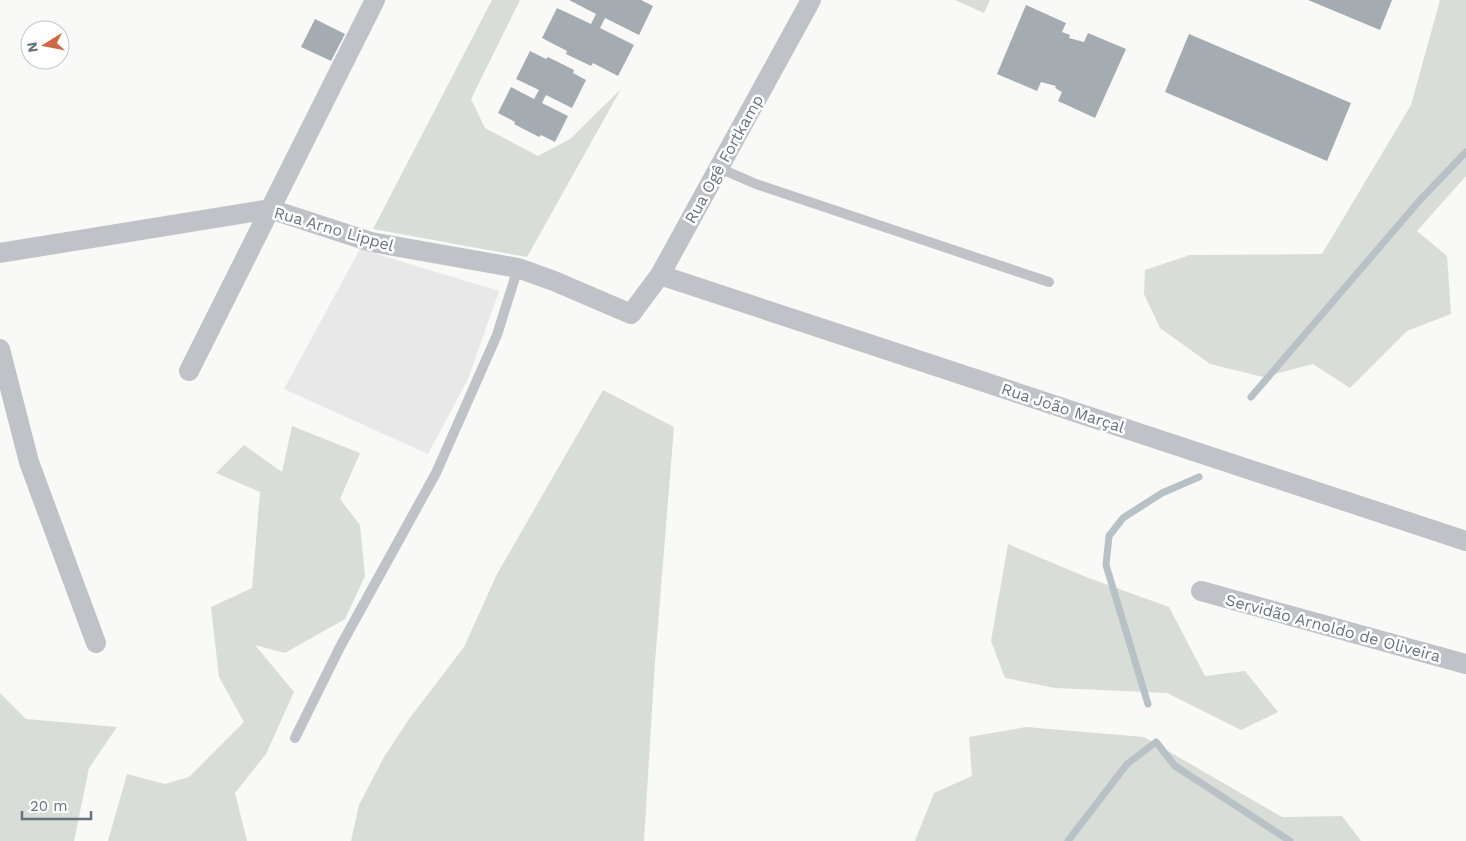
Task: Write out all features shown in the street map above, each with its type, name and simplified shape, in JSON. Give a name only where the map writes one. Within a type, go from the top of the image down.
[{"type":"street","points":[[189,371],[375,0]]},
{"type":"street","name":"Rua Ogê Fortkamp","points":[[631,314],[660,275],[811,0]]},
{"type":"street","name":"Rua Arno Lippel","points":[[0,253],[270,209],[371,242],[518,268],[554,281],[631,314]]},
{"type":"street","name":"Rua João Marçal","points":[[660,275],[1466,541]]},
{"type":"street","points":[[0,349],[30,462],[96,643]]},
{"type":"street","name":"Servidão Arnoldo de Oliveira","points":[[1201,591],[1466,664]]},
{"type":"lane","points":[[719,168],[756,184],[1050,282]]},
{"type":"lane","points":[[295,738],[340,647],[436,473],[497,335],[518,268]]},
{"type":"shaded area","points":[[492,0],[520,0],[471,99],[485,128],[538,156],[570,139],[621,89],[527,257],[373,229]]},
{"type":"shaded area","points":[[955,0],[990,0],[984,13]]},
{"type":"shaded area","points":[[1440,0],[1466,0],[1466,176],[1417,231],[1447,256],[1451,314],[1407,331],[1350,388],[1313,364],[1263,377],[1210,364],[1160,328],[1144,294],[1145,270],[1190,255],[1322,254],[1411,105]]},
{"type":"shaded area","points":[[360,249],[499,291],[468,379],[428,454],[284,389]]},
{"type":"shaded area","points":[[603,390],[674,427],[655,662],[644,841],[351,841],[359,805],[384,757],[409,719],[464,647],[497,574]]},
{"type":"shaded area","points":[[292,426],[360,453],[340,499],[360,525],[365,576],[345,619],[285,653],[255,645],[294,692],[266,754],[235,793],[247,841],[108,841],[127,774],[165,784],[189,777],[244,722],[219,677],[211,607],[252,588],[260,492],[216,473],[244,445],[282,472]]},
{"type":"shaded area","points":[[1008,544],[1086,577],[1169,607],[1205,676],[1245,671],[1278,712],[1241,730],[1167,693],[1055,688],[1005,678],[991,641]]},
{"type":"shaded area","points":[[0,693],[26,719],[117,727],[89,768],[74,841],[0,841]]},
{"type":"shaded area","points":[[1026,727],[1144,737],[1282,817],[1342,816],[1361,841],[915,841],[934,793],[972,776],[969,737]]},
{"type":"building","points":[[569,0],[641,0],[653,6],[639,35],[605,18],[600,28],[634,45],[618,76],[593,63],[591,66],[566,54],[567,51],[542,38],[557,8],[591,24],[596,14]]},
{"type":"building","points":[[1308,0],[1392,0],[1380,30]]},
{"type":"building","points":[[1026,5],[1066,23],[1062,32],[1070,35],[1069,38],[1084,42],[1088,33],[1126,49],[1095,118],[1058,101],[1062,92],[1055,88],[1056,86],[1041,82],[1037,91],[997,74]]},
{"type":"building","points":[[315,19],[345,34],[331,61],[301,47]]},
{"type":"building","points":[[1189,34],[1351,103],[1327,161],[1165,92]]},
{"type":"building","points":[[530,51],[546,59],[548,57],[574,70],[573,73],[586,80],[572,108],[546,95],[542,103],[568,116],[555,142],[541,135],[539,137],[498,113],[511,87],[534,99],[539,90],[516,79]]},
{"type":"waterway","points":[[1251,397],[1420,200],[1466,152]]},
{"type":"waterway","points":[[1148,704],[1106,565],[1109,536],[1123,518],[1162,493],[1199,477]]},
{"type":"waterway","points":[[1068,841],[1127,764],[1156,742],[1175,766],[1290,841]]}]
